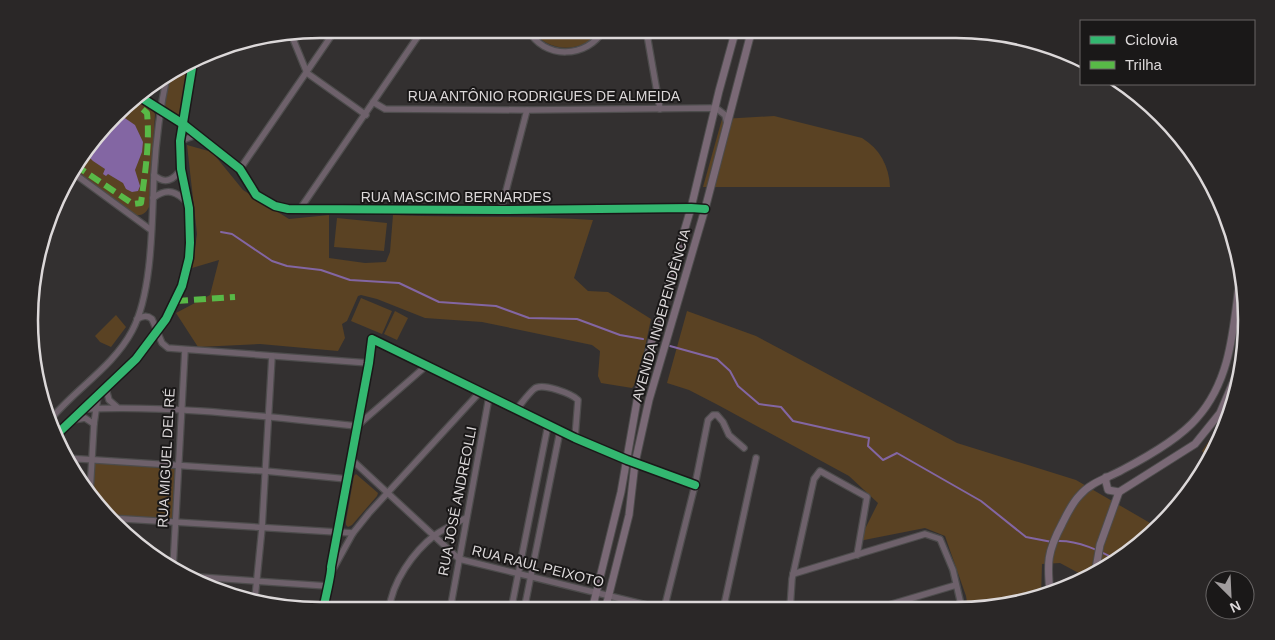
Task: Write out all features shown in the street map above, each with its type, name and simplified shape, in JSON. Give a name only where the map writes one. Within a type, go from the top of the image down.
[{"type":"main road","name":"AVENIDA INDEPENDÊNCIA","points":[[594,602],[621,492],[641,378],[690,208],[734,38]]},
{"type":"main road","name":"AVENIDA INDEPENDÊNCIA","points":[[608,602],[629,515],[635,463],[652,391],[705,209],[750,38]]},
{"type":"main road","points":[[1096,565],[1100,545],[1118,492],[1126,477],[1197,418],[1219,384],[1227,363],[1234,331],[1237,300]]},
{"type":"main road","points":[[1049,587],[1047,565],[1050,550],[1056,535],[1080,495],[1094,483],[1106,477],[1126,477],[1185,451],[1195,444],[1220,413],[1227,397]]},
{"type":"main road","points":[[1106,477],[1108,490],[1118,492]]},
{"type":"street","points":[[143,100],[183,124],[240,169],[330,38]]},
{"type":"street","points":[[300,208],[417,38]]},
{"type":"street","points":[[534,38],[540,44],[552,50],[565,53],[579,51],[591,45],[598,38]]},
{"type":"street","points":[[648,38],[660,109]]},
{"type":"street","points":[[293,39],[307,73],[366,114]]},
{"type":"street","points":[[60,431],[136,359],[157,332],[176,301],[185,274],[190,243],[188,203],[181,169],[180,141],[193,68]]},
{"type":"street","points":[[54,416],[116,353],[132,332],[137,319],[144,293],[154,198],[154,174],[160,109],[165,83]]},
{"type":"street","name":"RUA ANTÔNIO RODRIGUES DE ALMEIDA","points":[[373,102],[385,109],[716,108]]},
{"type":"street","points":[[716,108],[725,115],[728,124]]},
{"type":"street","points":[[502,210],[527,110]]},
{"type":"street","points":[[180,141],[196,135]]},
{"type":"street","points":[[154,174],[162,180],[170,180],[181,169]]},
{"type":"street","name":"RUA MASCIMO BERNARDES","points":[[240,169],[256,195],[275,206],[288,209],[705,209]]},
{"type":"street","points":[[77,176],[151,230]]},
{"type":"street","points":[[154,198],[168,191],[188,203]]},
{"type":"street","points":[[137,319],[143,316],[149,317],[154,322],[165,346],[185,350],[369,363]]},
{"type":"street","points":[[332,571],[331,567],[372,339],[575,438],[627,460],[695,485]]},
{"type":"street","name":"RUA MIGUEL DEL RÉ","points":[[172,561],[185,350]]},
{"type":"street","points":[[255,595],[262,528],[272,356]]},
{"type":"street","points":[[85,409],[119,408],[182,411],[357,426],[426,366]]},
{"type":"street","points":[[516,410],[534,388],[540,386],[575,397],[578,400],[578,407],[575,438]]},
{"type":"street","points":[[106,388],[109,400],[119,408]]},
{"type":"street","points":[[324,602],[332,571],[353,533],[480,392]]},
{"type":"street","points":[[90,484],[94,424],[98,396]]},
{"type":"street","name":"RUA JOSÉ ANDREOLLI","points":[[451,602],[489,397]]},
{"type":"street","points":[[668,602],[708,420],[713,415],[719,417],[729,435],[744,448]]},
{"type":"street","points":[[71,421],[82,418],[89,419],[94,424]]},
{"type":"street","points":[[513,602],[548,425]]},
{"type":"street","points":[[525,602],[560,431]]},
{"type":"street","points":[[725,602],[756,458]]},
{"type":"street","points":[[74,459],[265,471],[347,480]]},
{"type":"street","name":"RUA RAUL PEIXOTO","points":[[351,459],[459,559],[596,594],[635,602]]},
{"type":"street","points":[[791,602],[793,574],[814,479],[820,471],[867,497],[857,555]]},
{"type":"street","points":[[390,602],[399,578],[420,549],[435,536],[466,518]]},
{"type":"street","points":[[119,519],[353,533]]},
{"type":"street","points":[[793,574],[925,534],[940,539],[953,570],[960,602]]},
{"type":"street","points":[[205,578],[327,586]]},
{"type":"street","points":[[899,602],[956,585]]},
{"type":"shaded area","points":[[539,38],[592,38],[575,47],[566,48],[546,43]]},
{"type":"shaded area","points":[[193,68],[183,124],[160,109],[165,83]]},
{"type":"shaded area","points":[[142,101],[150,106],[155,114],[149,207],[143,214],[135,215],[78,174],[96,148],[120,120]]},
{"type":"shaded area","points":[[774,116],[862,138],[879,153],[888,172],[890,187],[703,187],[722,119]]},
{"type":"shaded area","points":[[123,117],[135,125],[143,142],[142,152],[135,170],[140,186],[138,191],[132,192],[126,189],[123,183],[108,174],[106,176],[103,174],[105,169],[89,157]]},
{"type":"shaded area","points":[[187,145],[212,152],[243,190],[289,219],[329,215],[329,258],[365,263],[386,262],[390,252],[393,215],[593,220],[574,278],[588,291],[608,292],[651,319],[638,380],[632,388],[601,383],[598,376],[600,351],[592,345],[482,322],[425,318],[377,299],[361,295],[358,296],[347,321],[342,324],[345,338],[338,351],[260,344],[198,347],[176,313],[210,295],[219,260],[192,268],[197,234]]},
{"type":"shaded area","points":[[337,218],[387,223],[384,251],[334,247]]},
{"type":"shaded area","points":[[361,298],[392,311],[382,334],[351,321]]},
{"type":"shaded area","points":[[395,311],[408,318],[397,340],[384,334]]},
{"type":"shaded area","points":[[687,311],[756,336],[957,443],[1076,480],[1151,523],[1112,555],[1079,573],[1060,563],[1042,564],[1041,589],[1010,597],[967,602],[945,536],[925,528],[859,541],[878,503],[849,476],[689,390],[667,383]]},
{"type":"shaded area","points":[[116,315],[126,327],[111,347],[100,342],[95,336]]},
{"type":"shaded area","points":[[1211,438],[1204,453],[1202,451]]},
{"type":"shaded area","points":[[92,460],[178,466],[175,522],[119,519],[90,484]]},
{"type":"shaded area","points":[[356,474],[378,493],[352,525],[348,527],[346,521],[354,476]]},
{"type":"waterway","points":[[221,232],[232,234],[272,261],[287,266],[321,270],[350,280],[399,283],[439,302],[496,306],[529,318],[577,319],[620,335],[643,339]]},
{"type":"waterway","points":[[670,346],[717,359],[730,371],[738,386],[759,404],[781,407],[793,421],[869,438],[868,446],[883,460],[897,453],[981,501],[1026,537],[1052,542]]},
{"type":"waterway","points":[[1057,541],[1081,544],[1110,556]]},
{"type":"marked path","points":[[81,169],[133,204],[141,203],[148,124],[147,113],[138,105]]},
{"type":"marked path","points":[[176,301],[235,297]]},
{"type":"cycle path","points":[[60,431],[136,359],[166,319],[182,286],[189,258],[190,243],[189,208],[181,169],[180,141],[192,69]]},
{"type":"cycle path","points":[[144,99],[183,124],[240,169],[256,195],[275,206],[288,209],[705,209]]},
{"type":"cycle path","points":[[325,602],[372,339],[575,438],[627,460],[695,485]]}]
